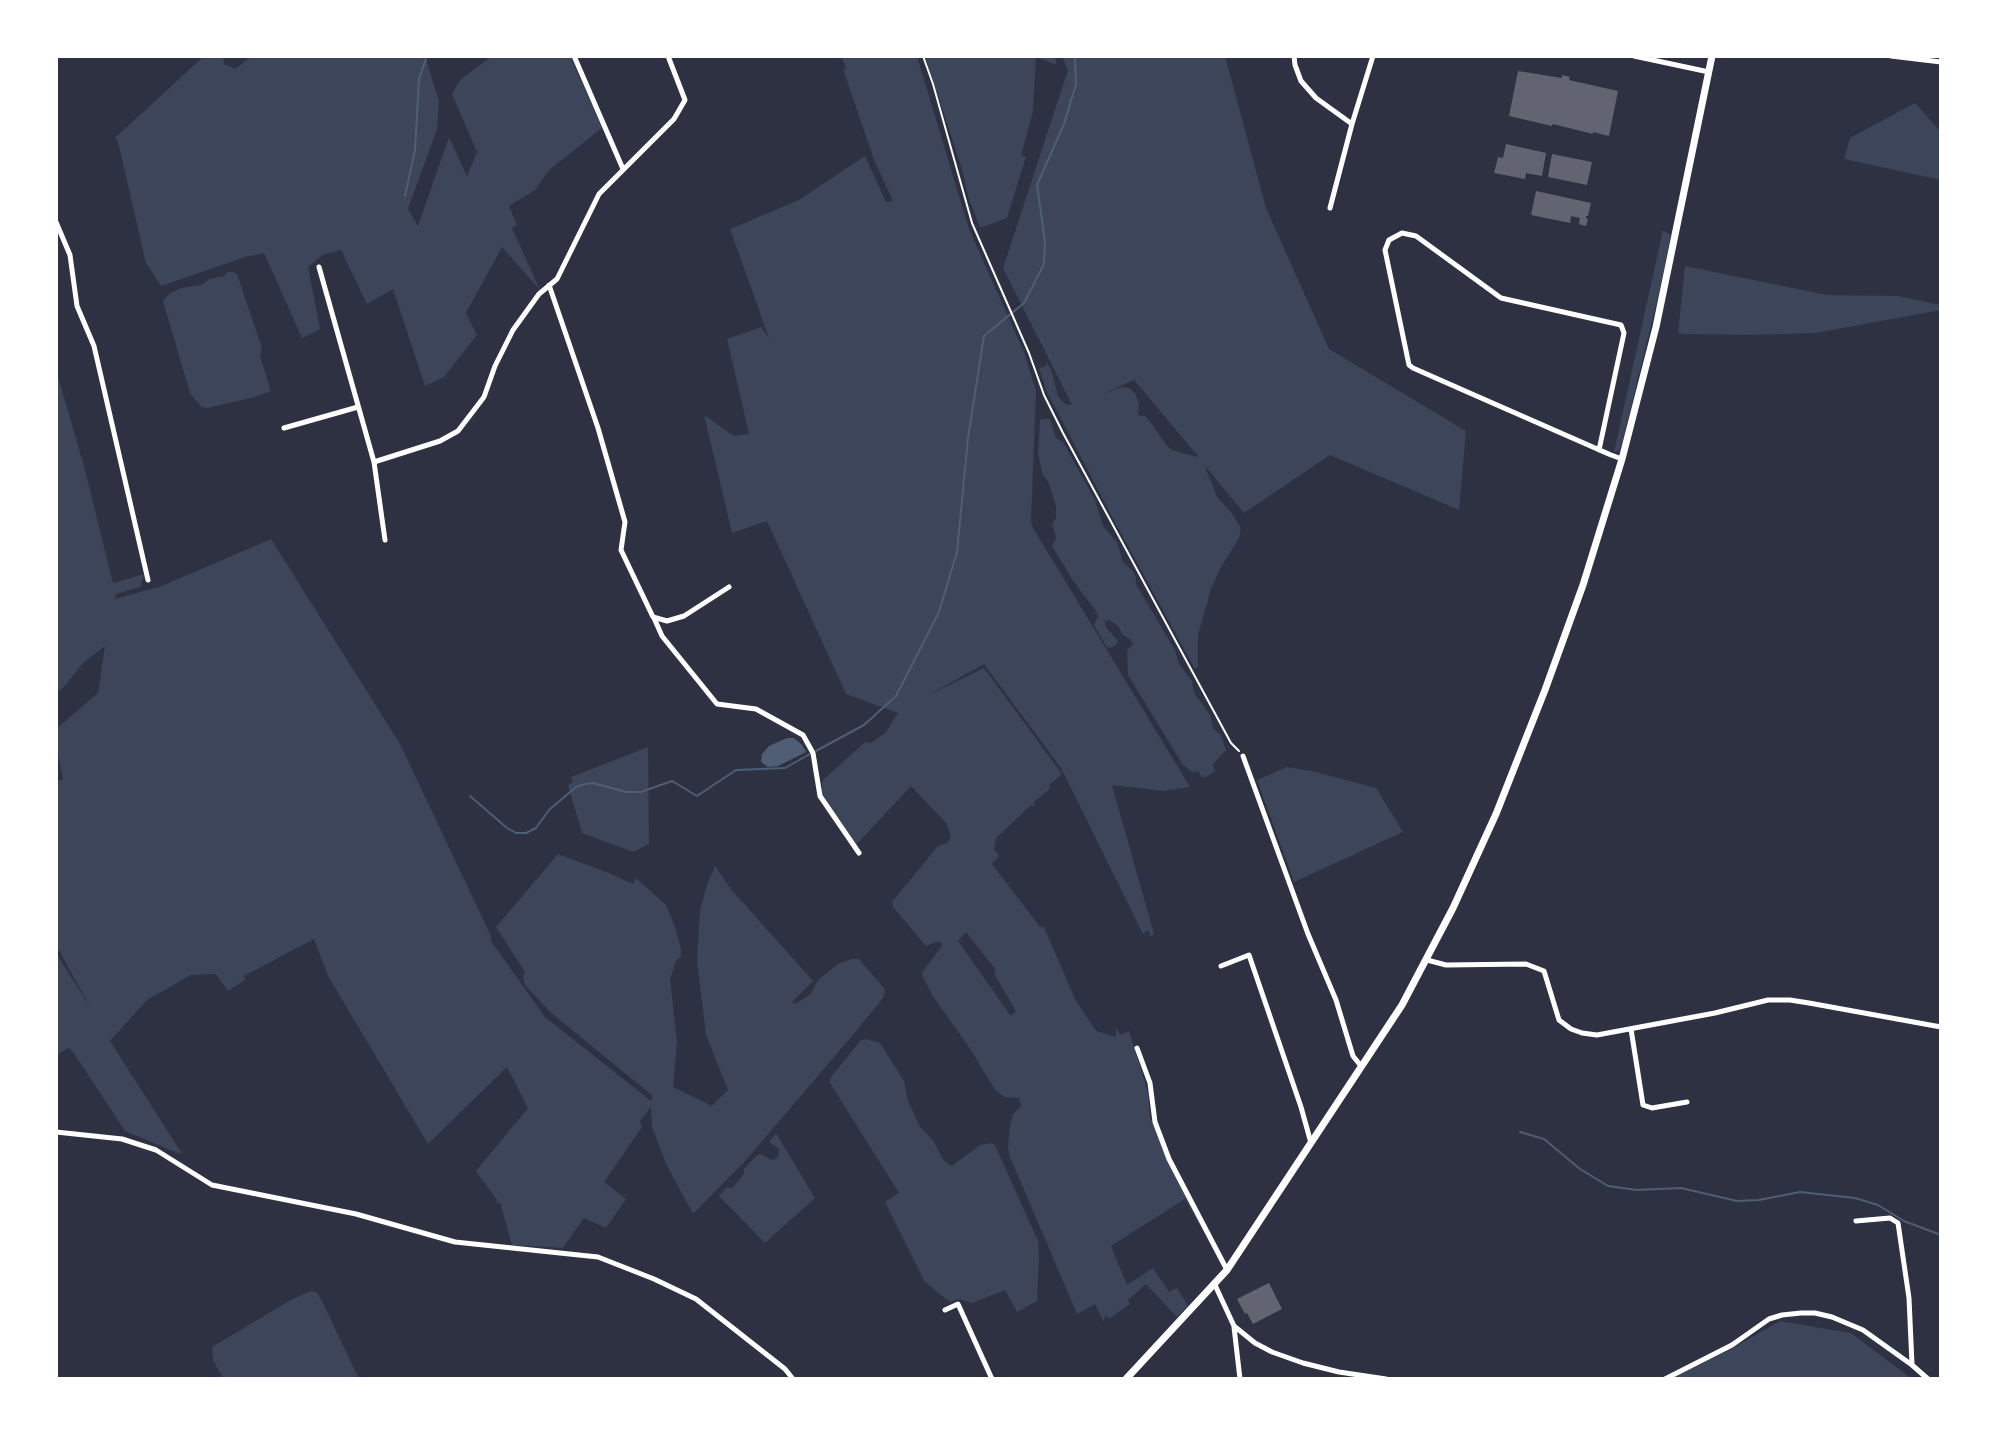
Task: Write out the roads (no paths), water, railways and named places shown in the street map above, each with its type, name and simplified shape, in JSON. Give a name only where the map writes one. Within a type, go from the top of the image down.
[{"type":"main road","points":[[1126,1379],[1227,1270],[1311,1144],[1402,1005],[1427,960],[1496,814],[1583,585],[1622,459],[1656,327],[1712,56]]},
{"type":"street","points":[[574,56],[623,169]]},
{"type":"street","points":[[374,462],[440,441],[458,431],[484,397],[513,330],[539,294],[557,279],[599,194],[674,119],[685,100],[668,56]]},
{"type":"street","points":[[1294,56],[1301,81],[1316,98],[1352,124]]},
{"type":"street","points":[[1330,208],[1373,56]]},
{"type":"street","points":[[1634,56],[1709,72]]},
{"type":"street","points":[[1891,56],[1941,62]]},
{"type":"street","points":[[56,222],[70,255],[77,306],[94,346],[148,580]]},
{"type":"street","points":[[1599,450],[1624,333],[1619,323],[1501,298],[1416,236],[1402,233],[1389,240],[1385,250],[1407,359],[1413,368],[1599,450],[1622,459]]},
{"type":"street","points":[[319,267],[374,462],[385,540]]},
{"type":"street","points":[[549,285],[598,428],[625,522],[621,550],[662,636],[717,704],[756,709],[803,735],[813,753],[820,796],[859,853]]},
{"type":"street","points":[[284,428],[358,407]]},
{"type":"street","points":[[653,617],[667,621],[684,616],[729,587]]},
{"type":"street","points":[[1243,756],[1308,934],[1336,1000],[1353,1056],[1361,1066]]},
{"type":"street","points":[[1221,966],[1249,955],[1311,1144]]},
{"type":"street","points":[[1427,960],[1446,965],[1526,964],[1544,971],[1559,1020],[1571,1029],[1597,1035],[1768,1000],[1790,1000],[1941,1027]]},
{"type":"street","points":[[1631,1029],[1643,1105],[1652,1108],[1687,1102]]},
{"type":"street","points":[[1137,1048],[1150,1083],[1155,1122],[1169,1159],[1227,1270]]},
{"type":"street","points":[[56,1132],[122,1139],[156,1150],[212,1185],[356,1214],[455,1242],[598,1257],[696,1299],[785,1369],[793,1379]]},
{"type":"street","points":[[1856,1221],[1890,1218],[1898,1223],[1909,1298],[1912,1365]]},
{"type":"street","points":[[1215,1285],[1234,1326],[1240,1379]]},
{"type":"street","points":[[945,1310],[958,1304],[992,1379]]},
{"type":"street","points":[[1665,1379],[1732,1345],[1769,1319],[1801,1313],[1832,1317],[1863,1330],[1928,1379]]},
{"type":"street","points":[[1234,1326],[1255,1343],[1303,1363],[1386,1379]]},
{"type":"waterway","points":[[405,196],[415,150],[419,79],[427,56]]},
{"type":"waterway","points":[[816,751],[864,725],[896,696],[939,612],[957,552],[968,438],[984,336],[1024,303],[1044,264],[1045,242],[1037,185],[1064,124],[1076,84],[1075,56]]},
{"type":"waterway","points":[[470,796],[507,828],[516,833],[526,833],[536,828],[549,810],[576,787],[585,784],[641,792],[672,781],[697,796],[736,770],[785,768],[810,754]]},
{"type":"waterway","points":[[1520,1132],[1544,1139],[1580,1169],[1608,1186],[1637,1190],[1681,1188],[1737,1201],[1800,1192],[1855,1198],[1878,1205],[1904,1221],[1941,1235]]}]
